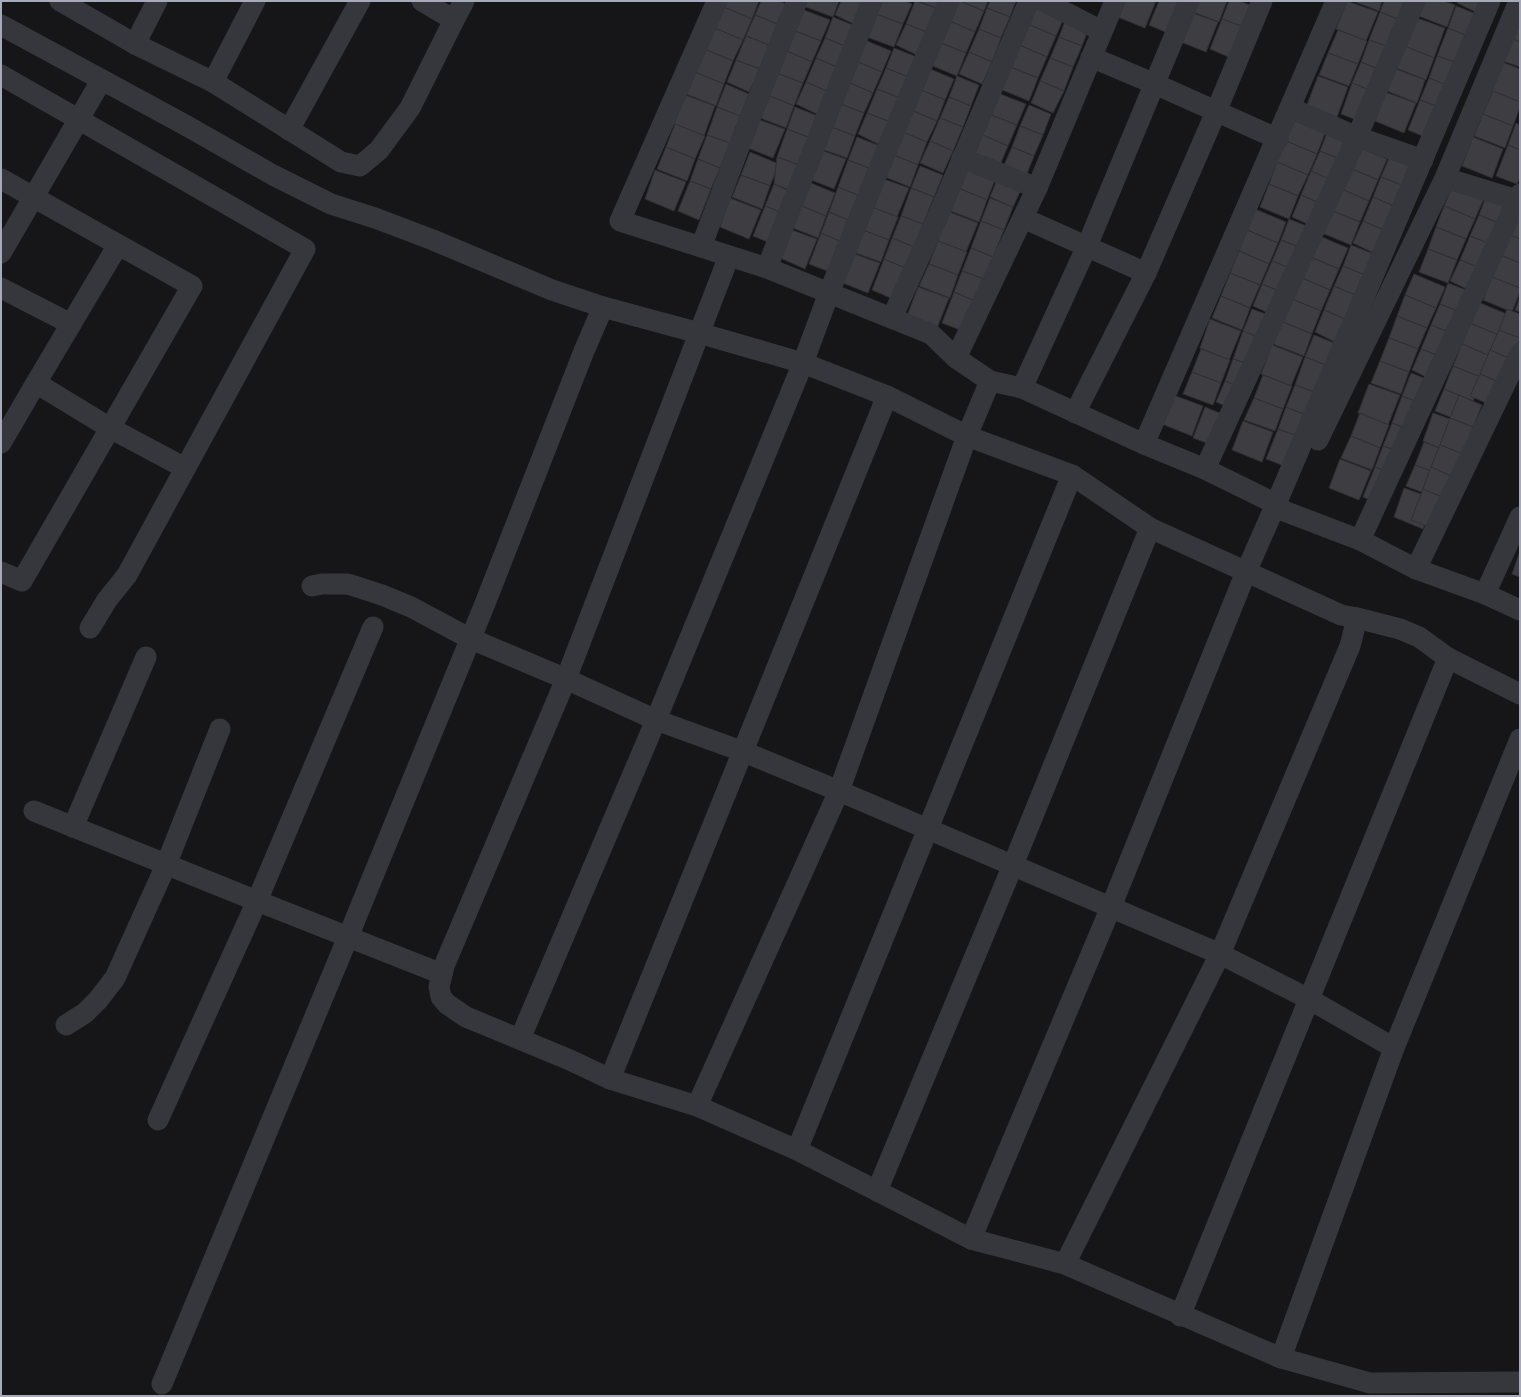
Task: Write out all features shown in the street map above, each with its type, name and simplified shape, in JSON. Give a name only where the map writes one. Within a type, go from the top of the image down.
[{"type":"street","points":[[60,1],[135,44],[213,82],[341,162],[360,166],[380,150],[410,108],[464,1]]},
{"type":"street","points":[[135,44],[157,1]]},
{"type":"street","points":[[213,82],[255,1]]},
{"type":"street","points":[[289,130],[360,1]]},
{"type":"street","points":[[422,1],[454,20]]},
{"type":"street","points":[[717,1],[620,221],[766,268],[931,334],[956,358],[990,381],[1022,388],[1144,444],[1205,469],[1280,508],[1360,540],[1416,569],[1485,594],[1520,610]]},
{"type":"street","points":[[702,247],[749,121],[797,1]]},
{"type":"street","points":[[766,268],[872,1]]},
{"type":"street","points":[[520,1039],[656,720],[803,363],[829,292],[880,166],[949,1]]},
{"type":"street","points":[[892,318],[938,216],[1029,1]]},
{"type":"street","points":[[1043,1],[1102,31]]},
{"type":"street","points":[[956,358],[1037,188],[1115,1]]},
{"type":"street","points":[[1022,388],[1087,246],[1189,1]]},
{"type":"street","points":[[1075,413],[1146,273],[1216,112],[1262,1]]},
{"type":"street","points":[[1144,444],[1278,138],[1336,1]]},
{"type":"street","points":[[1205,469],[1357,136],[1415,1]]},
{"type":"street","points":[[1280,508],[1490,1]]},
{"type":"street","points":[[971,1239],[1111,907],[1246,572],[1280,508],[1445,178],[1519,1]]},
{"type":"street","points":[[1,25],[101,81],[187,126],[273,175],[331,204],[397,226],[552,290],[603,307],[803,363],[887,396],[967,436],[1072,475],[1150,528],[1246,572],[1341,615],[1357,618],[1419,637],[1448,658],[1520,694]]},
{"type":"street","points":[[1091,57],[1278,138]]},
{"type":"street","points":[[1,75],[305,249],[127,575],[107,600],[90,628]]},
{"type":"street","points":[[1,253],[35,197],[101,81]]},
{"type":"street","points":[[1290,108],[1357,136],[1423,160]]},
{"type":"street","points":[[962,158],[1037,188]]},
{"type":"street","points":[[1360,540],[1519,198],[1445,178]]},
{"type":"street","points":[[1,179],[192,286],[22,581],[1,572]]},
{"type":"street","points":[[1023,218],[1146,273]]},
{"type":"street","points":[[1,441],[118,245]]},
{"type":"street","points":[[729,256],[566,679],[442,974],[439,987],[441,997],[466,1017],[570,1060],[610,1079],[697,1106],[797,1150],[971,1239],[1065,1264],[1180,1316],[1281,1358],[1370,1384],[1520,1382]]},
{"type":"street","points":[[1,288],[71,324]]},
{"type":"street","points":[[162,1384],[348,937],[469,638],[484,606],[584,350],[603,307]]},
{"type":"street","points":[[1416,569],[1520,353]]},
{"type":"street","points":[[697,1106],[839,791],[967,436],[990,381]]},
{"type":"street","points":[[36,382],[110,428],[185,468]]},
{"type":"street","points":[[610,1079],[744,752],[887,396]]},
{"type":"street","points":[[797,1150],[1072,475]]},
{"type":"street","points":[[1485,594],[1520,517]]},
{"type":"street","points":[[877,1191],[1013,865],[1150,528]]},
{"type":"street","points":[[312,586],[322,584],[348,584],[382,595],[411,607],[469,638],[566,679],[656,720],[744,752],[839,791],[1220,954],[1309,999],[1394,1048]]},
{"type":"street","points":[[1065,1264],[1220,954],[1346,653],[1357,618]]},
{"type":"street","points":[[158,1120],[256,901],[373,627]]},
{"type":"street","points":[[73,827],[146,657]]},
{"type":"street","points":[[1180,1316],[1448,658]]},
{"type":"street","points":[[66,1025],[85,1013],[94,1005],[115,978],[166,865],[220,730]]},
{"type":"street","points":[[1281,1358],[1394,1048],[1520,740]]},
{"type":"street","points":[[34,811],[256,901],[442,974]]},
{"type":"building","points":[[723,1],[759,1],[752,19],[721,6]]},
{"type":"building","points":[[761,1],[779,1],[786,4],[777,24],[755,15]]},
{"type":"building","points":[[805,1],[839,1],[833,17],[803,6]]},
{"type":"building","points":[[841,1],[863,1],[858,26],[835,15]]},
{"type":"building","points":[[878,1],[906,1],[912,4],[903,24],[873,13]]},
{"type":"building","points":[[915,1],[939,9],[929,33],[906,24]]},
{"type":"building","points":[[918,1],[942,1],[939,9]]},
{"type":"building","points":[[952,1],[960,1],[984,11],[975,32],[945,19]]},
{"type":"building","points":[[960,1],[988,1],[984,11]]},
{"type":"building","points":[[990,1],[1016,1],[1010,17],[987,8]]},
{"type":"building","points":[[1121,1],[1156,1],[1145,28],[1115,16]]},
{"type":"building","points":[[1159,1],[1177,1],[1183,3],[1170,34],[1149,25]]},
{"type":"building","points":[[1192,1],[1227,1],[1219,22],[1188,10]]},
{"type":"building","points":[[1229,1],[1240,1],[1252,6],[1244,27],[1222,19]]},
{"type":"building","points":[[1347,1],[1378,12],[1366,41],[1336,29]]},
{"type":"building","points":[[1353,1],[1382,1],[1379,11]]},
{"type":"building","points":[[1384,1],[1411,1],[1403,21],[1380,12]]},
{"type":"building","points":[[1422,1],[1444,1],[1455,5],[1447,27],[1416,15]]},
{"type":"building","points":[[1458,1],[1485,1],[1480,14],[1457,3]]},
{"type":"building","points":[[1033,3],[1065,15],[1056,36],[1025,23]]},
{"type":"building","points":[[721,6],[752,19],[743,40],[712,27]]},
{"type":"building","points":[[1456,6],[1479,15],[1470,37],[1448,28]]},
{"type":"building","points":[[799,8],[830,20],[821,41],[790,29]]},
{"type":"building","points":[[987,8],[1010,17],[1001,38],[979,29]]},
{"type":"building","points":[[1187,11],[1218,22],[1206,52],[1176,40]]},
{"type":"building","points":[[1380,12],[1403,21],[1392,48],[1369,40]]},
{"type":"building","points":[[873,13],[903,24],[894,47],[864,36]]},
{"type":"building","points":[[755,15],[777,24],[769,45],[746,36]]},
{"type":"building","points":[[1067,16],[1090,25],[1082,46],[1059,37]]},
{"type":"building","points":[[833,17],[855,26],[847,47],[825,38]]},
{"type":"building","points":[[1414,17],[1445,28],[1434,58],[1404,46]]},
{"type":"building","points":[[945,19],[975,32],[966,53],[936,41]]},
{"type":"building","points":[[1222,19],[1244,27],[1231,58],[1210,49]]},
{"type":"building","points":[[1520,20],[1520,42],[1513,39]]},
{"type":"building","points":[[1025,23],[1056,36],[1047,57],[1017,44]]},
{"type":"building","points":[[906,24],[929,33],[919,56],[896,45]]},
{"type":"building","points":[[712,27],[743,40],[733,61],[704,49]]},
{"type":"building","points":[[1448,28],[1470,37],[1460,64],[1437,56]]},
{"type":"building","points":[[790,29],[821,41],[812,62],[782,49]]},
{"type":"building","points":[[979,29],[1001,38],[992,62],[969,52]]},
{"type":"building","points":[[1338,30],[1367,41],[1358,64],[1328,53]]},
{"type":"building","points":[[746,36],[769,45],[760,69],[736,60]]},
{"type":"building","points":[[1059,37],[1082,46],[1073,67],[1050,58]]},
{"type":"building","points":[[825,38],[847,47],[839,68],[816,58]]},
{"type":"building","points":[[860,38],[891,51],[882,72],[851,59]]},
{"type":"building","points":[[1513,39],[1520,42],[1520,67],[1503,61]]},
{"type":"building","points":[[1369,40],[1392,48],[1383,71],[1361,62]]},
{"type":"building","points":[[936,41],[966,53],[957,76],[928,64]]},
{"type":"building","points":[[1017,44],[1047,57],[1038,78],[1008,66]]},
{"type":"building","points":[[1405,46],[1434,58],[1426,80],[1396,68]]},
{"type":"building","points":[[894,48],[917,57],[908,77],[886,68]]},
{"type":"building","points":[[704,49],[733,61],[724,84],[695,72]]},
{"type":"building","points":[[782,49],[812,62],[803,83],[774,72]]},
{"type":"building","points":[[969,52],[992,62],[982,84],[959,74]]},
{"type":"building","points":[[1328,53],[1358,64],[1349,86],[1319,75]]},
{"type":"building","points":[[1437,56],[1460,64],[1451,87],[1429,78]]},
{"type":"building","points":[[816,58],[839,68],[829,92],[806,82]]},
{"type":"building","points":[[1050,58],[1073,67],[1064,91],[1040,81]]},
{"type":"building","points":[[851,59],[882,72],[873,93],[843,80]]},
{"type":"building","points":[[736,60],[760,69],[749,92],[727,82]]},
{"type":"building","points":[[1361,62],[1383,71],[1374,92],[1352,83]]},
{"type":"building","points":[[1502,62],[1520,69],[1520,102],[1492,91]]},
{"type":"building","points":[[923,66],[954,79],[945,100],[914,87]]},
{"type":"building","points":[[1008,66],[1038,78],[1029,101],[1000,89]]},
{"type":"building","points":[[886,68],[908,77],[900,98],[877,89]]},
{"type":"building","points":[[1396,69],[1425,80],[1417,103],[1387,91]]},
{"type":"building","points":[[695,72],[724,84],[716,106],[686,94]]},
{"type":"building","points":[[774,72],[803,83],[794,106],[765,94]]},
{"type":"building","points":[[957,76],[979,85],[971,106],[949,97]]},
{"type":"building","points":[[1318,76],[1348,87],[1337,117],[1307,105]]},
{"type":"building","points":[[1429,78],[1451,87],[1442,108],[1420,100]]},
{"type":"building","points":[[843,80],[873,93],[864,113],[835,102]]},
{"type":"building","points":[[1040,81],[1064,91],[1053,113],[1031,103]]},
{"type":"building","points":[[806,82],[829,92],[819,115],[796,104]]},
{"type":"building","points":[[1352,83],[1374,92],[1362,122],[1341,114]]},
{"type":"building","points":[[726,84],[749,94],[740,116],[717,107]]},
{"type":"building","points":[[914,87],[945,100],[937,121],[906,108]]},
{"type":"building","points":[[877,89],[900,98],[890,122],[867,113]]},
{"type":"building","points":[[1493,91],[1520,102],[1520,107],[1513,126],[1483,114]]},
{"type":"building","points":[[995,92],[1026,104],[1017,125],[986,113]]},
{"type":"building","points":[[1385,92],[1416,103],[1404,133],[1375,121]]},
{"type":"building","points":[[765,94],[794,106],[786,128],[755,116]]},
{"type":"building","points":[[685,95],[715,106],[704,136],[674,124]]},
{"type":"building","points":[[949,97],[971,106],[963,127],[940,118]]},
{"type":"building","points":[[1420,100],[1442,108],[1430,139],[1408,130]]},
{"type":"building","points":[[835,102],[864,113],[855,136],[826,125]]},
{"type":"building","points":[[1029,105],[1051,114],[1043,135],[1020,126]]},
{"type":"building","points":[[717,107],[740,116],[730,143],[707,135]]},
{"type":"building","points":[[795,107],[818,116],[810,138],[787,129]]},
{"type":"building","points":[[906,108],[937,121],[927,142],[898,130]]},
{"type":"building","points":[[867,113],[890,122],[880,145],[858,134]]},
{"type":"building","points":[[986,113],[1017,125],[1008,146],[978,133]]},
{"type":"building","points":[[1483,114],[1513,126],[1505,148],[1474,136]]},
{"type":"building","points":[[754,118],[785,129],[773,158],[743,146]]},
{"type":"building","points":[[940,118],[963,127],[953,151],[930,141]]},
{"type":"building","points":[[1294,120],[1325,133],[1317,154],[1286,141]]},
{"type":"building","points":[[1516,123],[1520,125],[1520,150],[1508,145]]},
{"type":"building","points":[[675,124],[705,136],[695,159],[666,147]]},
{"type":"building","points":[[826,125],[855,136],[847,158],[816,147]]},
{"type":"building","points":[[1020,126],[1043,135],[1034,156],[1012,147]]},
{"type":"building","points":[[787,129],[810,138],[799,165],[777,157]]},
{"type":"building","points":[[898,130],[927,142],[918,165],[889,153]]},
{"type":"building","points":[[1328,130],[1351,139],[1342,160],[1320,151]]},
{"type":"building","points":[[978,133],[1008,146],[999,167],[970,155]]},
{"type":"building","points":[[707,135],[730,143],[720,168],[698,159]]},
{"type":"building","points":[[857,137],[880,146],[871,169],[848,160]]},
{"type":"building","points":[[1473,137],[1503,149],[1492,178],[1462,166]]},
{"type":"building","points":[[930,141],[953,151],[943,173],[920,163]]},
{"type":"building","points":[[1286,141],[1317,154],[1308,175],[1277,162]]},
{"type":"building","points":[[1508,145],[1520,150],[1520,177],[1517,184],[1496,176]]},
{"type":"building","points":[[1355,146],[1387,159],[1378,180],[1347,167]]},
{"type":"building","points":[[666,147],[695,159],[687,181],[657,169]]},
{"type":"building","points":[[1012,147],[1034,156],[1024,181],[1001,172]]},
{"type":"building","points":[[815,148],[846,159],[834,189],[804,177]]},
{"type":"building","points":[[1320,151],[1342,160],[1334,181],[1311,171]]},
{"type":"building","points":[[750,152],[779,164],[770,186],[741,175]]},
{"type":"building","points":[[889,153],[918,165],[910,187],[880,175]]},
{"type":"building","points":[[1390,156],[1412,165],[1404,186],[1381,177]]},
{"type":"building","points":[[777,157],[799,165],[794,192],[774,184]]},
{"type":"building","points":[[698,159],[720,168],[711,189],[690,181]]},
{"type":"building","points":[[848,160],[871,169],[860,196],[838,187]]},
{"type":"building","points":[[1277,162],[1308,175],[1298,196],[1269,184]]},
{"type":"building","points":[[967,165],[996,177],[987,200],[958,188]]},
{"type":"building","points":[[920,166],[943,175],[934,197],[911,188]]},
{"type":"building","points":[[1347,167],[1378,180],[1369,201],[1339,188]]},
{"type":"building","points":[[655,170],[686,182],[674,211],[645,199]]},
{"type":"building","points":[[1311,171],[1334,181],[1324,205],[1301,195]]},
{"type":"building","points":[[741,175],[770,186],[762,209],[732,197]]},
{"type":"building","points":[[999,175],[1023,185],[1013,207],[990,197]]},
{"type":"building","points":[[878,177],[909,188],[897,217],[867,205]]},
{"type":"building","points":[[1381,177],[1404,186],[1396,207],[1373,197]]},
{"type":"building","points":[[690,181],[711,189],[699,220],[678,211]]},
{"type":"building","points":[[806,181],[835,193],[826,216],[797,204]]},
{"type":"building","points":[[774,184],[793,193],[785,214],[765,206]]},
{"type":"building","points":[[1269,184],[1298,196],[1289,219],[1260,207]]},
{"type":"building","points":[[1453,185],[1484,198],[1475,219],[1444,206]]},
{"type":"building","points":[[838,187],[860,196],[851,221],[829,212]]},
{"type":"building","points":[[911,188],[934,197],[923,224],[901,216]]},
{"type":"building","points":[[958,188],[987,200],[979,222],[948,210]]},
{"type":"building","points":[[1339,188],[1369,201],[1360,222],[1330,210]]},
{"type":"building","points":[[1487,194],[1509,203],[1501,224],[1479,215]]},
{"type":"building","points":[[1301,195],[1324,205],[1314,227],[1292,217]]},
{"type":"building","points":[[1373,197],[1396,207],[1386,231],[1363,221]]},
{"type":"building","points":[[730,198],[761,210],[749,239],[720,227]]},
{"type":"building","points":[[990,198],[1013,207],[1004,230],[981,221]]},
{"type":"building","points":[[797,204],[826,216],[818,238],[788,226]]},
{"type":"building","points":[[765,206],[785,214],[775,245],[753,236]]},
{"type":"building","points":[[869,206],[898,217],[889,240],[860,229]]},
{"type":"building","points":[[1444,206],[1475,219],[1466,239],[1436,227]]},
{"type":"building","points":[[1255,209],[1286,222],[1278,243],[1247,230]]},
{"type":"building","points":[[1330,210],[1360,222],[1351,245],[1322,233]]},
{"type":"building","points":[[947,211],[978,223],[966,252],[936,240]]},
{"type":"building","points":[[829,212],[851,221],[842,242],[821,233]]},
{"type":"building","points":[[1479,215],[1501,224],[1493,245],[1470,236]]},
{"type":"building","points":[[1520,215],[1520,239],[1508,234]]},
{"type":"building","points":[[901,216],[923,224],[914,247],[892,238]]},
{"type":"building","points":[[1289,219],[1312,228],[1304,249],[1281,240]]},
{"type":"building","points":[[981,221],[1004,230],[993,257],[971,248]]},
{"type":"building","points":[[1363,221],[1386,231],[1376,254],[1353,243]]},
{"type":"building","points":[[1436,227],[1466,239],[1457,260],[1428,249]]},
{"type":"building","points":[[786,228],[817,239],[805,269],[776,256]]},
{"type":"building","points":[[860,229],[889,240],[881,262],[850,251]]},
{"type":"building","points":[[1247,230],[1278,243],[1269,264],[1239,251]]},
{"type":"building","points":[[821,233],[842,242],[830,272],[809,264]]},
{"type":"building","points":[[1508,234],[1520,239],[1520,263],[1500,255]]},
{"type":"building","points":[[1317,235],[1348,248],[1339,269],[1308,256]]},
{"type":"building","points":[[1470,236],[1493,245],[1483,269],[1460,260]]},
{"type":"building","points":[[892,238],[914,247],[905,268],[884,259]]},
{"type":"building","points":[[1281,240],[1304,249],[1295,270],[1272,261]]},
{"type":"building","points":[[938,241],[967,252],[958,275],[929,264]]},
{"type":"building","points":[[1351,245],[1374,254],[1365,275],[1343,266]]},
{"type":"building","points":[[971,248],[993,257],[984,279],[962,271]]},
{"type":"building","points":[[1428,249],[1457,260],[1448,283],[1419,272]]},
{"type":"building","points":[[1239,251],[1269,264],[1260,285],[1230,273]]},
{"type":"building","points":[[849,252],[880,263],[868,293],[838,281]]},
{"type":"building","points":[[1500,255],[1520,263],[1520,288],[1492,277]]},
{"type":"building","points":[[1308,256],[1339,269],[1330,290],[1300,277]]},
{"type":"building","points":[[884,259],[905,268],[893,299],[872,290]]},
{"type":"building","points":[[1460,260],[1483,269],[1473,292],[1450,281]]},
{"type":"building","points":[[1272,261],[1295,270],[1286,294],[1262,284]]},
{"type":"building","points":[[929,264],[958,275],[950,298],[919,286]]},
{"type":"building","points":[[1343,266],[1365,275],[1357,296],[1334,286]]},
{"type":"building","points":[[962,271],[984,279],[975,301],[954,292]]},
{"type":"building","points":[[1230,273],[1260,285],[1250,308],[1221,296]]},
{"type":"building","points":[[1414,274],[1445,287],[1436,308],[1405,295]]},
{"type":"building","points":[[1300,277],[1330,290],[1321,311],[1292,299]]},
{"type":"building","points":[[1492,277],[1520,288],[1520,292],[1512,312],[1483,300]]},
{"type":"building","points":[[1448,283],[1471,292],[1462,313],[1440,304]]},
{"type":"building","points":[[1262,284],[1286,294],[1275,316],[1253,306]]},
{"type":"building","points":[[1334,286],[1357,296],[1347,320],[1324,310]]},
{"type":"building","points":[[918,287],[949,298],[937,328],[907,316]]},
{"type":"building","points":[[954,292],[975,301],[963,331],[942,323]]},
{"type":"building","points":[[1405,295],[1436,308],[1427,328],[1397,316]]},
{"type":"building","points":[[1221,296],[1250,308],[1242,330],[1212,318]]},
{"type":"building","points":[[1520,297],[1520,312],[1515,310]]},
{"type":"building","points":[[1292,299],[1321,311],[1312,334],[1283,322]]},
{"type":"building","points":[[1478,302],[1509,315],[1501,336],[1470,323]]},
{"type":"building","points":[[1440,304],[1462,313],[1454,334],[1431,325]]},
{"type":"building","points":[[1252,309],[1271,316],[1263,339],[1243,331]]},
{"type":"building","points":[[1507,309],[1520,314],[1520,338],[1499,330]]},
{"type":"building","points":[[1324,310],[1347,320],[1337,343],[1315,332]]},
{"type":"building","points":[[1397,316],[1427,328],[1418,349],[1389,338]]},
{"type":"building","points":[[1210,319],[1241,331],[1229,360],[1200,348]]},
{"type":"building","points":[[1283,322],[1312,334],[1304,356],[1273,344]]},
{"type":"building","points":[[1470,323],[1501,336],[1492,357],[1462,344]]},
{"type":"building","points":[[1431,325],[1454,334],[1444,358],[1421,349]]},
{"type":"building","points":[[1499,330],[1520,338],[1513,360],[1490,350]]},
{"type":"building","points":[[1243,331],[1263,339],[1251,365],[1233,359]]},
{"type":"building","points":[[1314,335],[1337,344],[1328,366],[1305,357]]},
{"type":"building","points":[[1389,338],[1418,349],[1409,372],[1380,361]]},
{"type":"building","points":[[1462,344],[1492,357],[1483,378],[1453,366]]},
{"type":"building","points":[[1272,345],[1303,357],[1291,386],[1261,374]]},
{"type":"building","points":[[1201,349],[1230,360],[1221,383],[1192,372]]},
{"type":"building","points":[[1421,349],[1444,358],[1434,381],[1412,370]]},
{"type":"building","points":[[1490,350],[1513,360],[1503,384],[1480,374]]},
{"type":"building","points":[[1305,357],[1328,366],[1317,393],[1295,385]]},
{"type":"building","points":[[1233,359],[1251,365],[1243,388],[1225,381]]},
{"type":"building","points":[[1380,361],[1409,372],[1401,394],[1371,383]]},
{"type":"building","points":[[1453,366],[1483,378],[1473,401],[1444,389]]},
{"type":"building","points":[[1192,372],[1221,383],[1213,405],[1183,394]]},
{"type":"building","points":[[1411,373],[1434,382],[1425,405],[1402,396]]},
{"type":"building","points":[[1480,374],[1503,384],[1493,406],[1470,396]]},
{"type":"building","points":[[1263,375],[1292,386],[1283,409],[1254,398]]},
{"type":"building","points":[[1225,381],[1243,388],[1233,409],[1216,402]]},
{"type":"building","points":[[1369,384],[1400,395],[1388,425],[1358,413]]},
{"type":"building","points":[[1295,385],[1317,393],[1308,416],[1286,407]]},
{"type":"building","points":[[1444,389],[1473,401],[1465,423],[1435,411]]},
{"type":"building","points":[[1173,395],[1203,406],[1192,436],[1162,424]]},
{"type":"building","points":[[1459,395],[1482,405],[1473,427],[1450,418]]},
{"type":"building","points":[[1402,396],[1425,405],[1415,432],[1392,423]]},
{"type":"building","points":[[1254,398],[1283,409],[1275,431],[1244,420]]},
{"type":"building","points":[[1205,407],[1227,416],[1215,446],[1193,438]]},
{"type":"building","points":[[1286,407],[1308,416],[1300,437],[1278,429]]},
{"type":"building","points":[[1360,413],[1389,425],[1380,448],[1351,436]]},
{"type":"building","points":[[1433,413],[1464,424],[1452,453],[1423,441]]},
{"type":"building","points":[[1450,418],[1473,427],[1463,454],[1440,445]]},
{"type":"building","points":[[1243,421],[1273,432],[1262,462],[1232,450]]},
{"type":"building","points":[[1392,423],[1415,432],[1405,454],[1383,446]]},
{"type":"building","points":[[1278,429],[1300,437],[1287,467],[1266,459]]},
{"type":"building","points":[[1351,436],[1380,448],[1372,470],[1341,458]]},
{"type":"building","points":[[1424,442],[1453,453],[1444,476],[1415,465]]},
{"type":"building","points":[[1440,445],[1463,454],[1453,477],[1431,467]]},
{"type":"building","points":[[1383,446],[1405,454],[1397,475],[1375,467]]},
{"type":"building","points":[[1340,459],[1371,471],[1359,500],[1329,488]]},
{"type":"building","points":[[1415,465],[1444,476],[1436,498],[1406,486]]},
{"type":"building","points":[[1375,467],[1397,475],[1384,506],[1363,497]]},
{"type":"building","points":[[1431,467],[1453,477],[1444,498],[1423,489]]},
{"type":"building","points":[[1404,488],[1435,499],[1423,529],[1394,517]]},
{"type":"building","points":[[1423,489],[1444,498],[1432,528],[1411,520]]},
{"type":"building","points":[[1520,551],[1520,577],[1512,574]]}]
